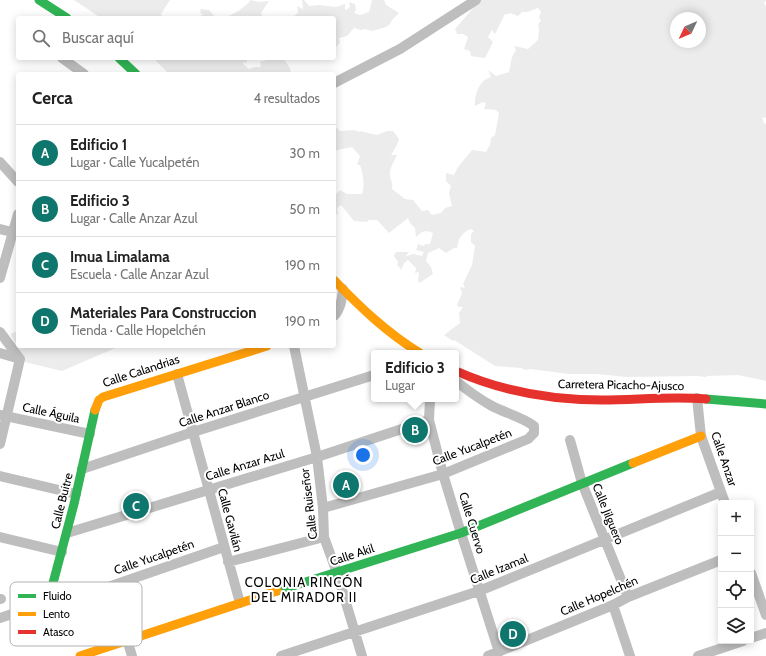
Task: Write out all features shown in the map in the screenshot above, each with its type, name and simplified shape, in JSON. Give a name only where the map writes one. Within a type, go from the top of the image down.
[{"type":"street","points":[[39,0],[64,16]]},
{"type":"street","points":[[336,81],[400,49],[476,0]]},
{"type":"street","points":[[65,60],[81,72]]},
{"type":"street","points":[[121,60],[134,72]]},
{"type":"street","points":[[0,162],[16,180]]},
{"type":"street","points":[[0,278],[16,220]]},
{"type":"street","points":[[0,229],[12,232]]},
{"type":"street","points":[[336,282],[405,349]]},
{"type":"street","points":[[336,315],[341,302],[343,289]]},
{"type":"street","points":[[0,332],[20,359]]},
{"type":"street","name":"Calle Calandrias","points":[[96,405],[99,400],[104,397],[261,348]]},
{"type":"street","name":"Calle Ruiseñor","points":[[294,348],[317,457],[323,508],[324,537],[337,573],[362,656]]},
{"type":"street","points":[[0,354],[20,359]]},
{"type":"street","points":[[0,444],[3,416],[20,359]]},
{"type":"street","name":"Carretera Picacho-Ajusco","points":[[459,372],[508,389],[555,397],[601,400],[697,398],[766,404]]},
{"type":"street","name":"Calle Gavilán","points":[[177,374],[240,602]]},
{"type":"street","name":"Calle Anzar Blanco","points":[[82,469],[371,376]]},
{"type":"street","name":"Calle Yucalpetén","points":[[323,508],[443,474],[528,439],[534,433],[534,426],[528,422],[490,405],[459,383]]},
{"type":"street","name":"Calle Anzar","points":[[697,398],[701,436],[724,500]]},
{"type":"street","name":"Calle Cuervo","points":[[430,402],[429,420],[443,474],[460,534],[499,652]]},
{"type":"street","name":"Calle Buitre","points":[[54,582],[67,533],[96,405]]},
{"type":"street","name":"Calle Águila","points":[[3,416],[90,434]]},
{"type":"street","name":"Calle Anzar Azul","points":[[67,533],[317,457],[429,420]]},
{"type":"street","name":"Calle Akil","points":[[142,635],[240,602],[460,534],[582,483],[701,436]]},
{"type":"street","name":"Calle Jilguero","points":[[570,440],[582,483],[628,596]]},
{"type":"street","points":[[0,476],[76,494]]},
{"type":"street","name":"Calle Izamal","points":[[281,656],[479,591],[721,492]]},
{"type":"street","points":[[0,537],[62,552]]},
{"type":"street","points":[[228,562],[324,537]]},
{"type":"street","name":"Calle Yucalpetén","points":[[123,582],[224,547]]},
{"type":"street","name":"Calle Hopelchén","points":[[488,656],[613,605],[628,596],[718,561]]},
{"type":"street","points":[[754,581],[766,615]]},
{"type":"street","points":[[613,605],[630,656]]},
{"type":"street","name":"Calle Yucalpetén","points":[[0,618],[10,615]]},
{"type":"street","points":[[754,637],[766,633]]},
{"type":"street","points":[[698,656],[734,644]]},
{"type":"street","name":"Calle Akil","points":[[80,656],[109,646]]},
{"type":"street","points":[[129,646],[132,656]]},
{"type":"shaded area","points":[[74,0],[170,0],[161,14],[162,16],[98,16]]},
{"type":"shaded area","points":[[251,0],[258,2],[269,1],[261,13],[262,16],[229,16],[245,6]]},
{"type":"shaded area","points":[[302,0],[304,0],[309,6],[319,5],[336,7],[345,4],[346,10],[350,7],[349,2],[355,4],[356,10],[354,13],[360,15],[369,12],[372,0],[384,0],[386,5],[399,13],[386,27],[372,31],[354,28],[347,36],[339,38],[340,42],[336,47],[336,16],[294,16],[298,13],[297,6],[303,9]]},
{"type":"shaded area","points":[[480,0],[766,0],[764,3],[766,6],[766,118],[762,117],[764,123],[766,124],[766,381],[738,375],[706,377],[627,377],[597,374],[569,374],[495,366],[444,335],[460,323],[459,313],[463,307],[459,307],[457,305],[462,293],[460,287],[465,288],[463,284],[472,265],[475,246],[471,242],[471,234],[474,231],[471,229],[463,234],[459,239],[457,248],[454,248],[446,253],[439,248],[428,253],[426,261],[431,267],[433,274],[420,283],[418,281],[419,272],[415,273],[416,268],[408,260],[403,264],[402,270],[397,265],[398,262],[394,256],[396,252],[409,252],[406,256],[413,254],[422,256],[424,252],[416,250],[418,244],[423,246],[430,244],[433,233],[424,232],[420,233],[416,237],[415,228],[410,223],[408,218],[389,233],[377,220],[369,220],[367,222],[354,221],[341,205],[337,208],[338,215],[336,214],[336,194],[340,190],[347,194],[362,194],[363,176],[360,165],[357,165],[360,156],[352,147],[336,151],[336,127],[340,131],[355,130],[377,135],[387,131],[393,131],[399,139],[391,155],[397,155],[390,171],[392,189],[405,199],[413,200],[422,211],[428,210],[432,215],[441,213],[445,208],[452,206],[449,193],[451,186],[446,181],[446,173],[454,175],[458,167],[472,150],[486,152],[490,145],[491,138],[495,135],[499,113],[496,110],[484,109],[486,103],[483,102],[475,106],[475,97],[478,88],[483,81],[491,77],[488,70],[496,76],[509,72],[512,57],[516,50],[514,46],[528,49],[538,40],[538,24],[541,21],[539,17],[541,12],[538,8],[527,12],[522,12],[518,16],[510,13],[505,14],[495,34],[492,30],[488,37],[493,42],[485,58],[471,56],[470,51],[464,49],[468,37],[463,34],[457,34],[455,29]]},
{"type":"shaded area","points":[[201,9],[209,10],[214,16],[200,16],[203,15],[200,12]]},
{"type":"shaded area","points":[[155,60],[247,60],[246,63],[243,62],[243,64],[249,69],[261,67],[260,62],[267,60],[284,60],[290,68],[291,72],[167,72]]},
{"type":"shaded area","points":[[16,332],[16,344],[10,334]]},
{"type":"shaded area","points":[[19,348],[115,348],[62,371],[25,362]]},
{"type":"traffic: fast","points":[[39,0],[64,16]]},
{"type":"traffic: fast","points":[[121,60],[134,72]]},
{"type":"traffic: fast","points":[[706,399],[766,404]]},
{"type":"traffic: fast","points":[[53,582],[74,504],[95,410]]},
{"type":"traffic: fast","points":[[277,591],[461,533],[633,463]]},
{"type":"traffic: slow","points":[[336,282],[374,319],[396,337],[416,350]]},
{"type":"traffic: slow","points":[[95,410],[99,400],[103,397],[261,348]]},
{"type":"traffic: slow","points":[[633,463],[701,436]]},
{"type":"traffic: slow","points":[[142,636],[277,591]]},
{"type":"traffic: slow","points":[[80,656],[110,646]]},
{"type":"traffic: jam","points":[[459,372],[509,389],[564,398],[583,400],[667,398],[706,399]]},
{"type":"place","name":"Edificio 3","points":[[415,430]]},
{"type":"place","name":"Edificio 1","points":[[346,485]]},
{"type":"place","name":"Imua Limalama","points":[[136,506]]},
{"type":"place","name":"Materiales Para Construccion","points":[[513,634]]},
{"type":"district","name":"COLONIA RINCÓN DEL MIRADOR II","points":[[304,590]]}]
